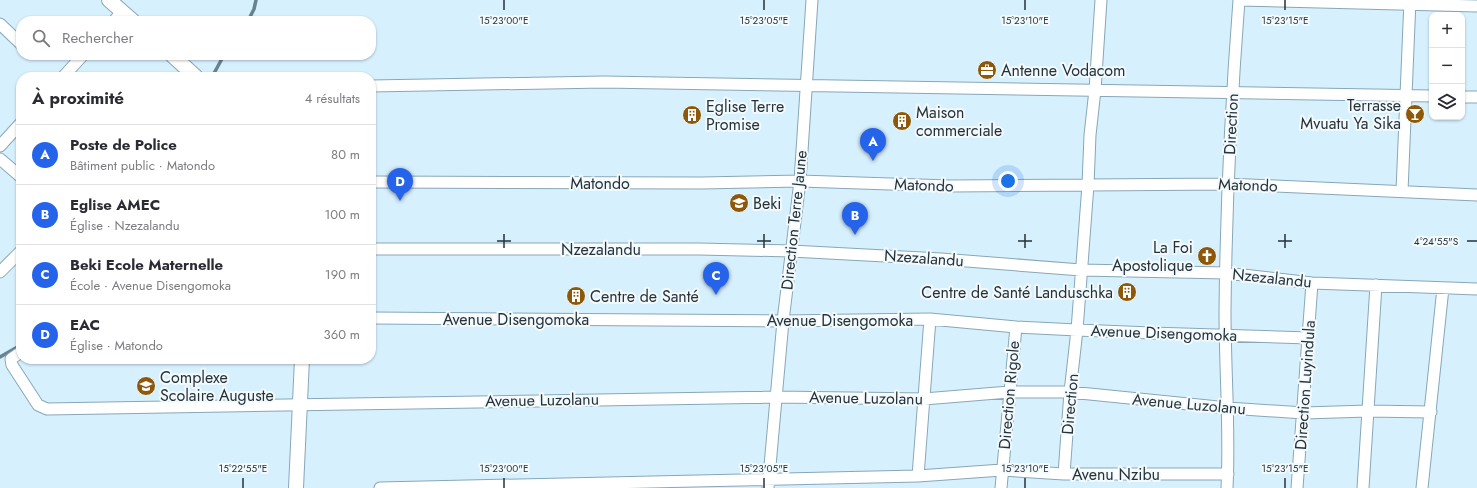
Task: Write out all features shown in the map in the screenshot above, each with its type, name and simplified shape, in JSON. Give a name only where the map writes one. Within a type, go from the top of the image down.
[{"type":"street","points":[[110,0],[122,16]]},
{"type":"street","name":"Direction Terre Jaune","points":[[769,483],[783,321],[800,181],[805,86],[812,0]]},
{"type":"street","name":"Direction","points":[[1064,474],[1070,392],[1077,330],[1101,0]]},
{"type":"street","points":[[1240,0],[1410,2],[1477,6]]},
{"type":"street","name":"Direction","points":[[1227,488],[1228,408],[1225,336],[1228,184],[1232,93],[1240,0]]},
{"type":"street","points":[[1402,191],[1410,2]]},
{"type":"street","points":[[0,24],[16,39]]},
{"type":"street","points":[[68,72],[78,60]]},
{"type":"street","points":[[178,60],[192,72]]},
{"type":"street","points":[[376,86],[604,82],[1429,96]]},
{"type":"street","points":[[1465,97],[1477,97]]},
{"type":"street","points":[[0,146],[16,128]]},
{"type":"street","points":[[0,159],[16,173]]},
{"type":"street","name":"Matondo","points":[[376,182],[702,183],[800,181],[950,186],[1228,184],[1477,195]]},
{"type":"street","name":"Nzezalandu","points":[[376,249],[699,249],[791,251],[941,259],[1081,270],[1226,274],[1312,283],[1477,289]]},
{"type":"street","points":[[0,272],[16,256]]},
{"type":"street","name":"Direction Luyindula","points":[[1297,488],[1304,413],[1312,283]]},
{"type":"street","points":[[1363,488],[1376,285]]},
{"type":"street","points":[[1422,488],[1443,288]]},
{"type":"street","name":"Avenue Disengomoka","points":[[376,318],[783,321],[930,319],[1016,327],[1309,338]]},
{"type":"street","points":[[918,476],[930,319]]},
{"type":"street","name":"Direction Rigole","points":[[1001,488],[1016,327]]},
{"type":"street","name":"Avenue Luzolanu","points":[[16,356],[12,359],[12,365],[38,405],[47,409],[776,397],[924,399],[1009,392],[1070,392],[1228,408],[1304,413],[1368,411],[1431,412]]},
{"type":"street","points":[[296,488],[302,364]]},
{"type":"street","name":"Avenu Nzibu","points":[[380,488],[769,483],[918,476],[1002,470],[1064,474],[1228,474]]},
{"type":"waterway","points":[[250,16],[256,0]]},
{"type":"waterway","points":[[215,72],[221,60]]},
{"type":"waterway","points":[[0,357],[16,348]]},
{"type":"place","name":"Antenne Vodacom","points":[[987,70]]},
{"type":"place","name":"Terrasse Mvuatu Ya Sika","points":[[1415,114]]},
{"type":"place","name":"Eglise Terre Promise","points":[[692,115]]},
{"type":"place","name":"Maison commerciale","points":[[902,121]]},
{"type":"place","name":"Poste de Police","points":[[873,161]]},
{"type":"place","name":"EAC","points":[[400,201]]},
{"type":"place","name":"Beki","points":[[739,203]]},
{"type":"place","name":"Eglise AMEC","points":[[855,235]]},
{"type":"place","name":"La Foi Apostolique","points":[[1207,256]]},
{"type":"place","name":"Centre de Santé Landuschka","points":[[1127,292]]},
{"type":"place","name":"Beki Ecole Maternelle","points":[[716,295]]},
{"type":"place","name":"Centre de Santé","points":[[576,296]]},
{"type":"place","name":"Complexe Scolaire Auguste","points":[[146,386]]}]
